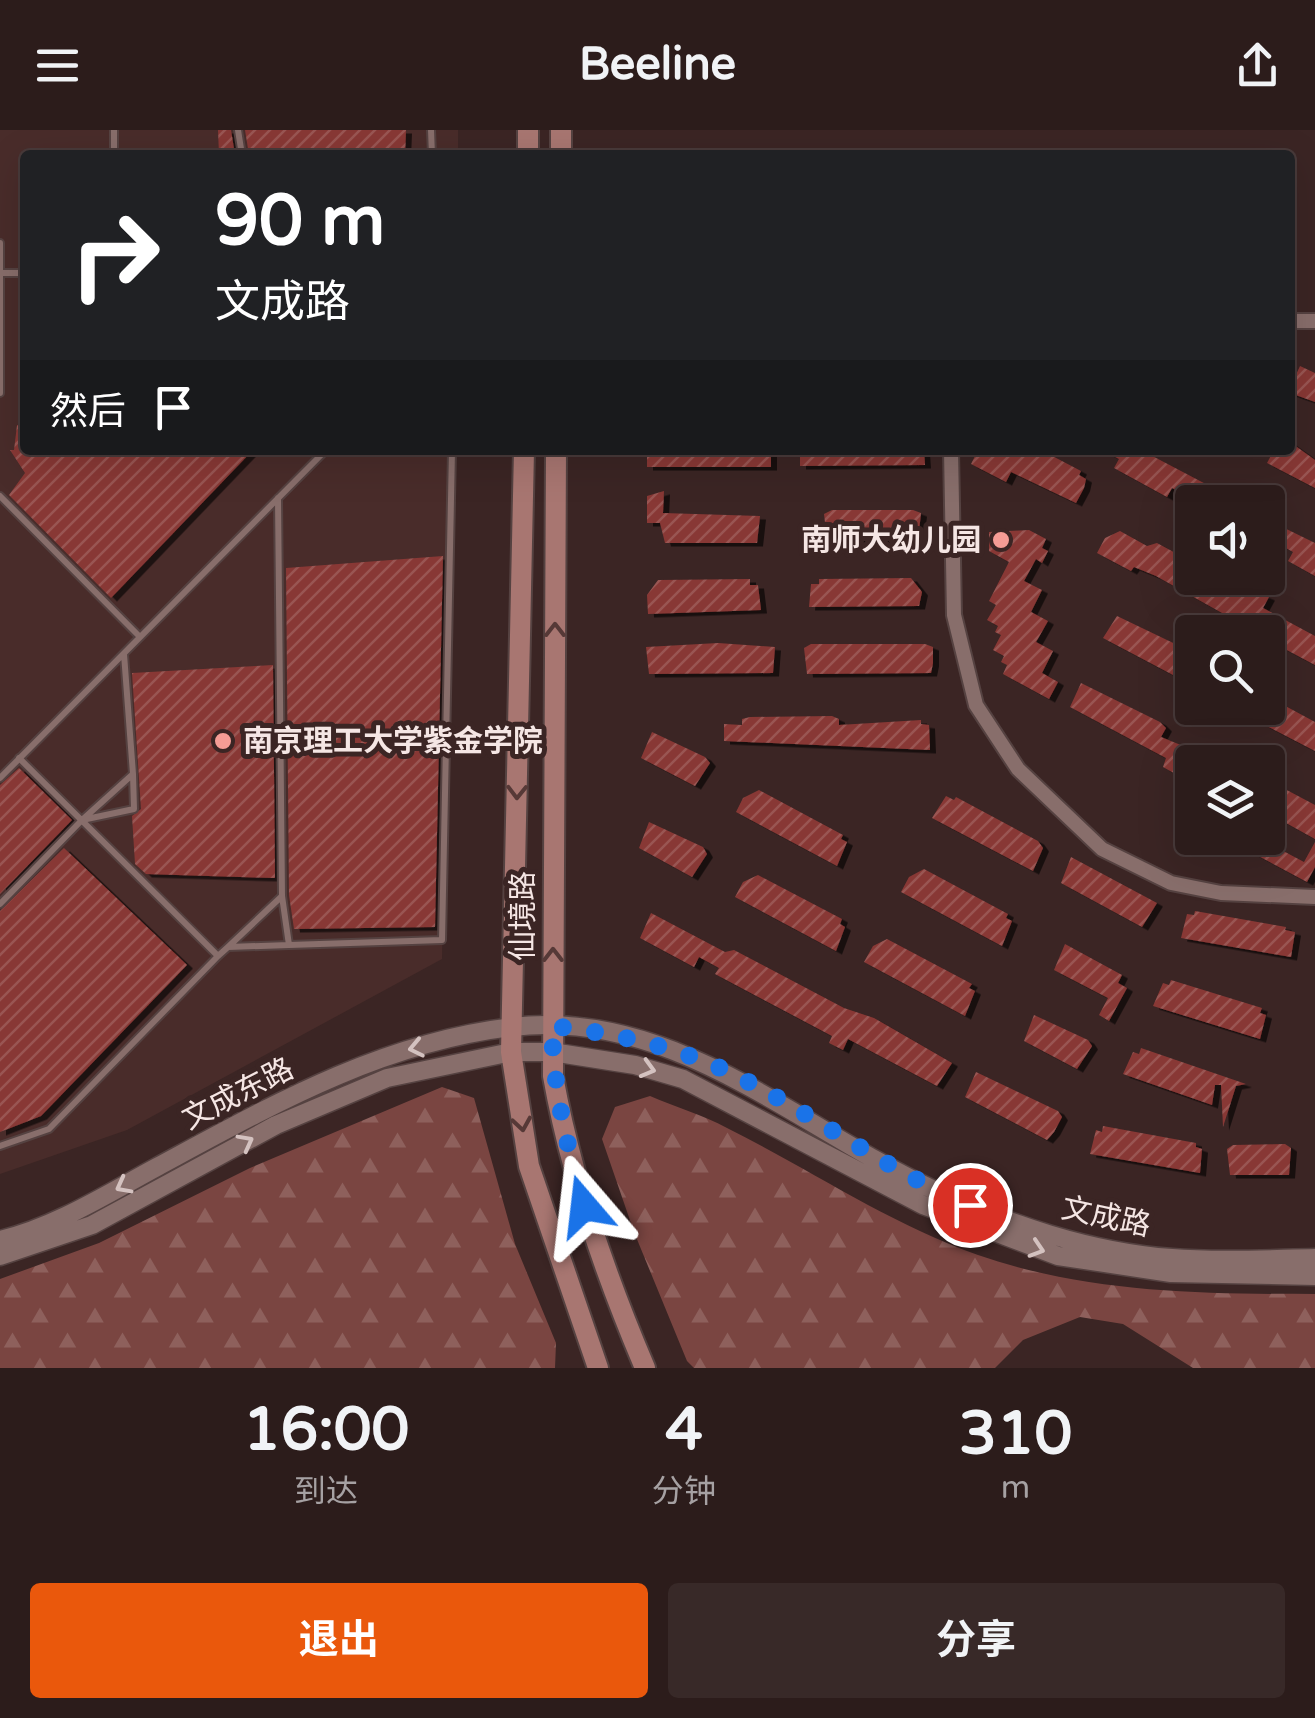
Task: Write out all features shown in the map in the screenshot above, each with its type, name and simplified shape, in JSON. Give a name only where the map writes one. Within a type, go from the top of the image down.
[{"type":"main road","name":"仙境路","points":[[524,455],[510,1052],[529,1166],[598,1368]]},
{"type":"main road","name":"仙境路","points":[[556,455],[552,1052],[564,1135],[645,1368]]},
{"type":"street","points":[[951,455],[954,615],[976,705],[1018,769],[1102,849],[1171,882],[1220,893],[1315,897]]},
{"type":"street","name":"文成路","points":[[511,1027],[552,1026],[604,1032],[728,1072],[882,1164],[987,1212],[1068,1240],[1173,1258],[1315,1258]]},
{"type":"street","name":"文成东路","points":[[0,1240],[81,1208],[269,1107],[380,1056],[511,1027]]},
{"type":"street","name":"文成路","points":[[510,1052],[552,1052],[635,1065],[682,1079],[923,1205],[1058,1256],[1172,1274],[1315,1276]]},
{"type":"street","name":"文成东路","points":[[0,1256],[92,1225],[276,1125],[387,1078],[510,1052]]},
{"type":"lane","points":[[0,243],[0,393]]},
{"type":"lane","points":[[3,274],[20,273]]},
{"type":"lane","points":[[0,778],[321,455]]},
{"type":"lane","points":[[228,948],[442,940],[452,455]]},
{"type":"lane","points":[[0,496],[140,637]]},
{"type":"lane","points":[[278,498],[282,896],[289,945]]},
{"type":"lane","points":[[82,820],[134,809],[124,653]]},
{"type":"lane","points":[[20,758],[218,956]]},
{"type":"lane","points":[[0,904],[132,774]]},
{"type":"lane","points":[[0,1146],[49,1129],[282,896]]},
{"type":"shaded area","name":"南京理工大学紫金学院","points":[[0,130],[458,130],[458,150],[20,150],[20,455],[452,455],[442,959],[127,1130],[0,1174]]},
{"type":"green space","points":[[442,1087],[474,1098],[515,1244],[556,1343],[555,1368],[0,1368],[0,1279],[99,1243],[250,1168]]},
{"type":"green space","points":[[650,1096],[718,1123],[913,1228],[1019,1268],[1145,1289],[1315,1294],[1315,1368],[1193,1368],[1123,1324],[1080,1317],[1023,1340],[995,1368],[694,1368],[687,1361],[634,1232],[602,1139],[615,1107]]},
{"type":"building","points":[[218,130],[231,130],[234,150],[219,150]]},
{"type":"building","points":[[245,130],[406,130],[405,150],[248,150]]},
{"type":"building","points":[[1300,366],[1315,373],[1315,402],[1295,395],[1295,377]]},
{"type":"building","points":[[20,425],[20,455],[248,455],[111,598],[9,495],[25,473],[10,450],[14,450]]},
{"type":"building","points":[[1295,446],[1315,460],[1315,488],[1267,463],[1271,455],[1295,455]]},
{"type":"building","points":[[647,455],[771,455],[771,467],[647,467]]},
{"type":"building","points":[[800,455],[924,455],[925,465],[800,466]]},
{"type":"building","points":[[976,455],[1051,455],[1081,471],[1079,475],[1086,479],[1076,503],[1011,472],[1006,482],[971,464]]},
{"type":"building","points":[[1111,455],[1151,455],[1208,485],[1175,485],[1167,497],[1114,468],[1119,459]]},
{"type":"building","points":[[664,491],[663,513],[760,516],[757,543],[665,543],[660,523],[647,523],[647,496]]},
{"type":"building","points":[[832,510],[913,510],[921,513],[918,540],[827,540],[824,514]]},
{"type":"building","points":[[1285,528],[1315,543],[1315,576],[1288,561],[1293,552],[1285,548]]},
{"type":"building","points":[[1029,530],[1046,539],[1042,548],[1048,551],[1042,563],[1036,559],[1024,581],[1042,590],[1031,612],[1048,621],[1036,642],[1053,651],[1042,673],[1058,682],[1049,699],[1003,674],[1007,665],[1001,662],[1004,656],[993,650],[1001,635],[995,632],[998,626],[987,620],[996,605],[989,601],[1009,562],[989,551],[989,532]]},
{"type":"building","points":[[1120,531],[1147,546],[1157,543],[1175,553],[1175,587],[1134,567],[1131,571],[1097,553],[1105,538]]},
{"type":"building","points":[[443,556],[435,927],[294,929],[289,895],[286,568]]},
{"type":"building","points":[[911,578],[922,592],[919,606],[809,607],[811,584],[819,584],[819,579]]},
{"type":"building","points":[[750,579],[750,585],[758,585],[761,610],[648,614],[647,595],[658,580]]},
{"type":"building","points":[[1190,595],[1264,595],[1269,597],[1263,608],[1276,615],[1226,615]]},
{"type":"building","points":[[1117,616],[1175,644],[1175,676],[1103,638]]},
{"type":"building","points":[[1285,620],[1315,636],[1315,665],[1285,649]]},
{"type":"building","points":[[718,643],[775,647],[773,673],[649,674],[646,647]]},
{"type":"building","points":[[811,644],[925,644],[933,647],[933,663],[931,673],[807,674],[804,648]]},
{"type":"building","points":[[273,665],[275,878],[146,874],[135,864],[132,816],[141,809],[132,673]]},
{"type":"building","points":[[1081,683],[1160,722],[1166,728],[1161,737],[1181,745],[1175,745],[1175,774],[1163,767],[1166,758],[1070,707]]},
{"type":"building","points":[[1285,706],[1315,722],[1315,751],[1265,725],[1285,725]]},
{"type":"building","points":[[750,717],[839,719],[839,725],[921,720],[921,724],[929,725],[930,750],[724,741],[724,724],[742,725],[742,719]]},
{"type":"building","points":[[652,732],[710,763],[695,786],[641,758]]},
{"type":"building","points":[[19,768],[72,820],[0,894],[0,785]]},
{"type":"building","points":[[1285,789],[1315,805],[1315,839],[1285,822]]},
{"type":"building","points":[[759,790],[843,835],[841,839],[847,842],[837,866],[736,812],[743,798]]},
{"type":"building","points":[[946,796],[954,800],[956,797],[1038,841],[1043,848],[1033,871],[932,818]]},
{"type":"building","points":[[649,822],[703,847],[707,854],[692,877],[639,848]]},
{"type":"building","points":[[1315,842],[1315,867],[1307,882],[1257,855],[1285,855],[1285,852],[1304,862]]},
{"type":"building","points":[[64,848],[187,965],[41,1116],[0,1132],[0,911]]},
{"type":"building","points":[[1071,857],[1157,903],[1142,927],[1061,883]]},
{"type":"building","points":[[924,869],[1008,914],[1006,918],[1012,921],[1002,946],[901,892],[909,877]]},
{"type":"building","points":[[758,875],[842,919],[840,924],[845,927],[836,951],[735,897],[743,882]]},
{"type":"building","points":[[1195,911],[1286,927],[1285,930],[1295,932],[1291,957],[1181,938],[1187,914],[1194,915]]},
{"type":"building","points":[[651,913],[725,952],[734,950],[844,1008],[874,1018],[952,1063],[937,1086],[848,1039],[843,1050],[829,1043],[832,1036],[715,974],[719,968],[699,957],[694,967],[640,938]]},
{"type":"building","points":[[887,939],[972,984],[969,988],[975,991],[965,1016],[864,962],[873,946]]},
{"type":"building","points":[[1065,944],[1122,975],[1118,983],[1127,988],[1109,1021],[1099,1015],[1108,998],[1054,970]]},
{"type":"building","points":[[1171,980],[1262,1008],[1260,1013],[1266,1015],[1260,1039],[1153,1006],[1163,983],[1169,985]]},
{"type":"building","points":[[1034,1015],[1088,1040],[1092,1046],[1077,1069],[1024,1041]]},
{"type":"building","points":[[1141,1048],[1246,1084],[1236,1086],[1223,1127],[1221,1085],[1215,1085],[1212,1105],[1123,1074],[1133,1052],[1139,1054]]},
{"type":"building","points":[[976,1072],[1058,1111],[1062,1117],[1054,1132],[1047,1140],[965,1097]]},
{"type":"building","points":[[1103,1126],[1196,1143],[1202,1149],[1200,1173],[1090,1154],[1096,1130],[1102,1132]]},
{"type":"building","points":[[1285,1144],[1291,1148],[1289,1175],[1230,1175],[1227,1149],[1233,1145]]},
{"type":"place","name":"南师大幼儿园","points":[[1001,540]]},
{"type":"place","name":"南京理工大学紫金学院","points":[[223,741]]},
{"type":"route","points":[[584,1206],[564,1135],[554,1076],[552,1026],[604,1032],[654,1045],[728,1072],[882,1164],[970,1205]]}]
